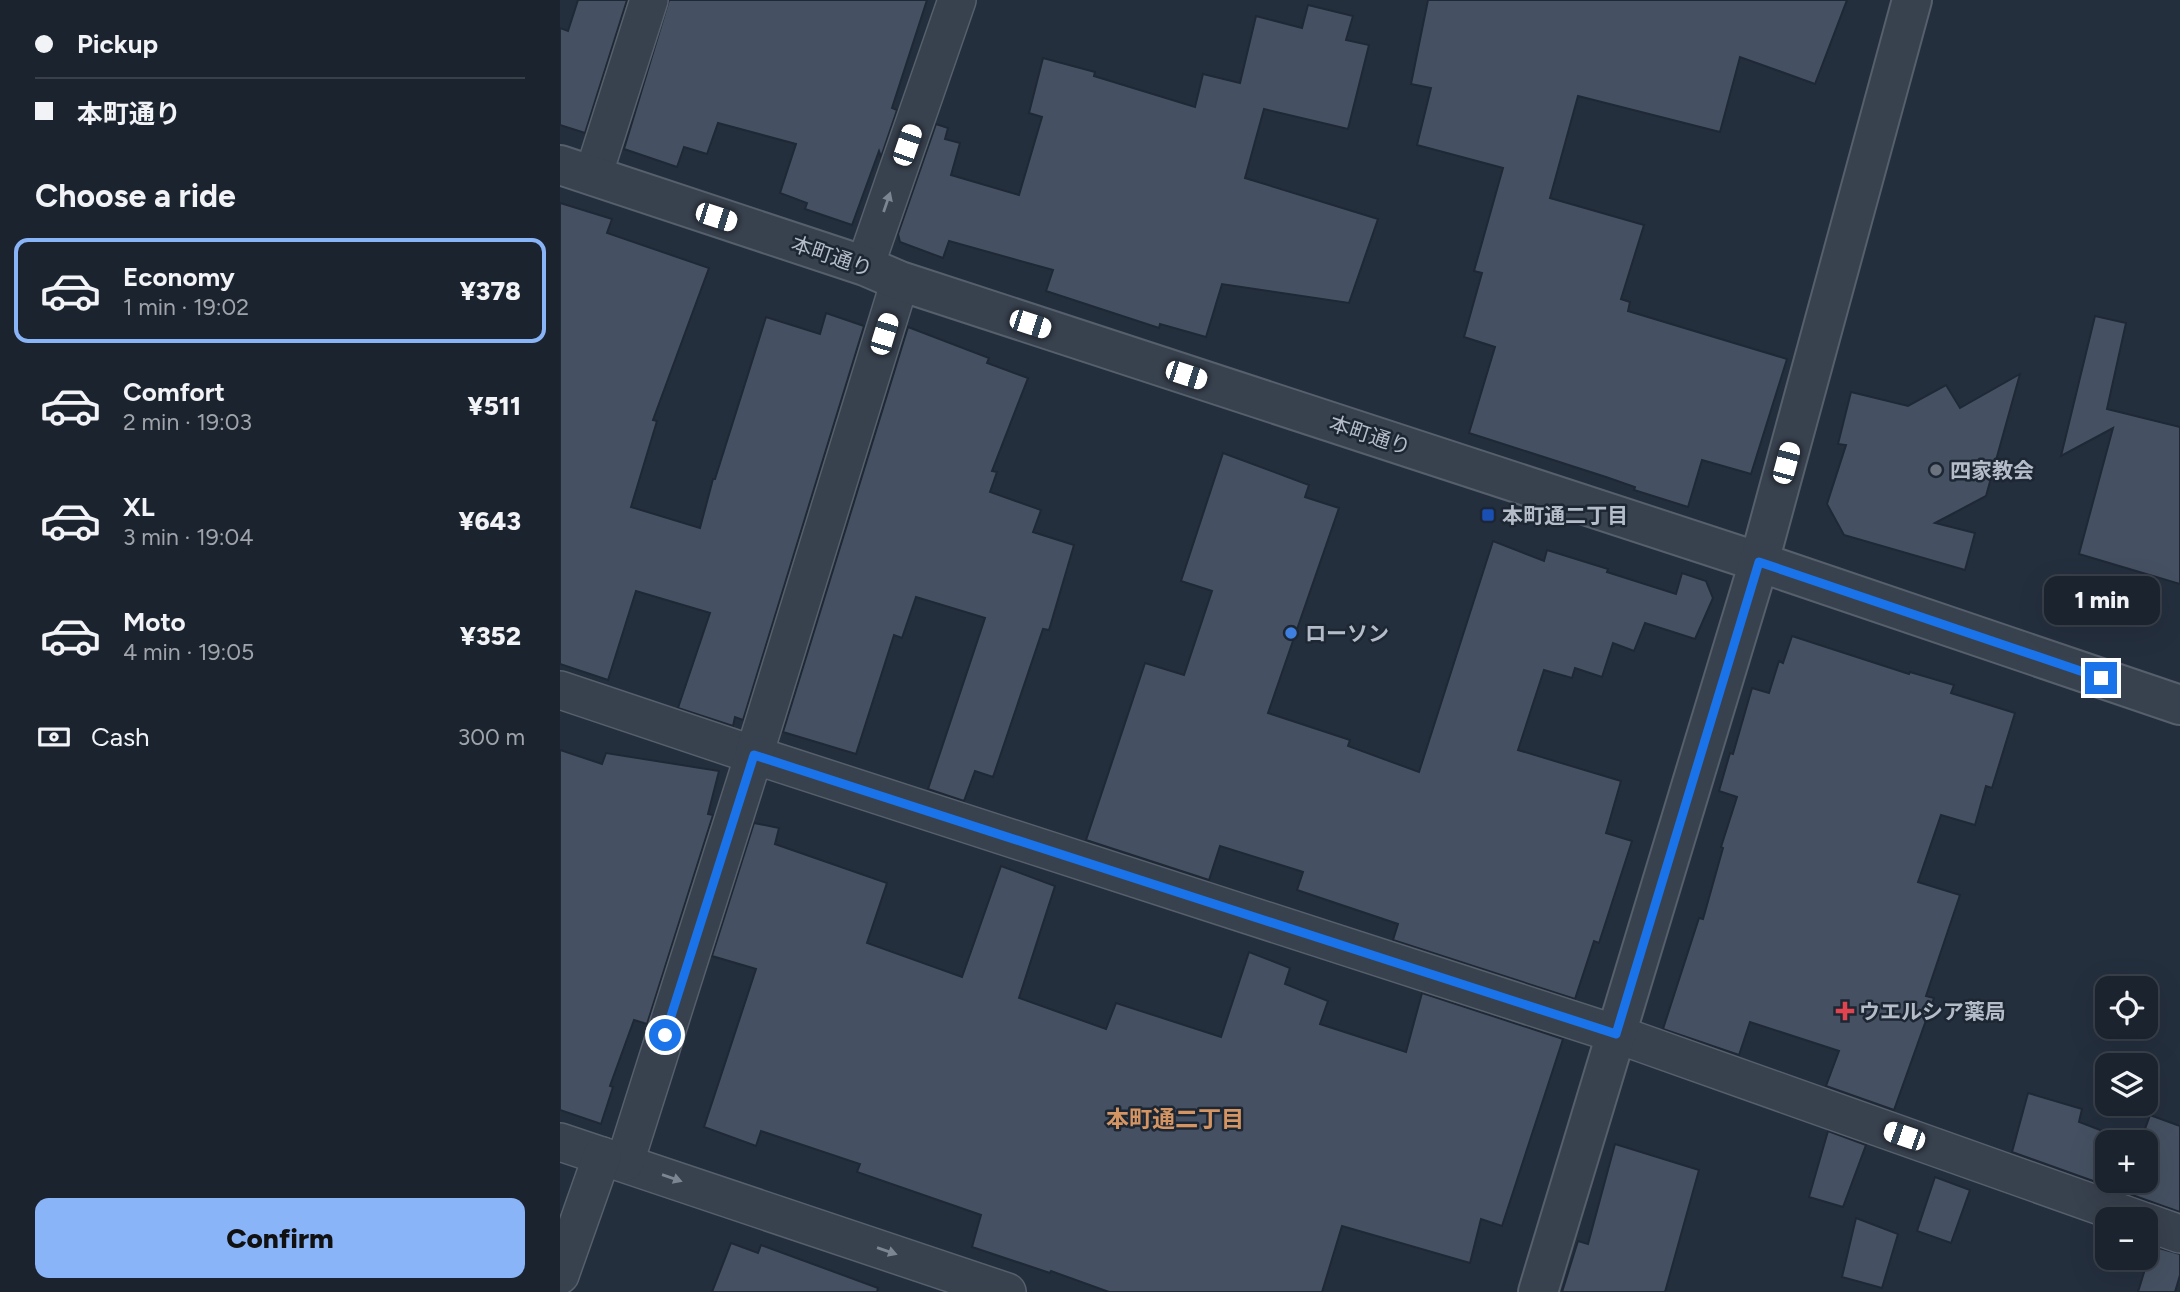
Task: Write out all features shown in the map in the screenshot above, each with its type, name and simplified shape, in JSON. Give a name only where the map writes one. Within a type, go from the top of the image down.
[{"type":"street","points":[[576,171],[649,0]]},
{"type":"street","points":[[865,266],[957,0]]},
{"type":"street","points":[[1538,1292],[1759,562],[1912,0]]},
{"type":"street","name":"本町通り","points":[[576,171],[865,266],[900,281],[1759,562],[2180,705]]},
{"type":"street","points":[[560,1275],[613,1159],[754,755],[900,281]]},
{"type":"street","points":[[560,690],[1616,1034],[2103,1207]]},
{"type":"street","points":[[560,1142],[1007,1292]]},
{"type":"street","points":[[2158,1226],[2180,1234]]},
{"type":"building","points":[[578,0],[627,0],[585,133],[560,125],[560,28],[568,31]]},
{"type":"building","points":[[669,0],[927,0],[892,108],[897,110],[881,157],[879,151],[852,225],[805,209],[807,203],[780,193],[796,144],[718,123],[707,154],[684,147],[677,167],[624,149]]},
{"type":"building","points":[[1428,0],[1847,0],[1815,84],[1740,57],[1720,132],[1578,96],[1550,198],[1644,225],[1621,299],[1630,302],[1628,311],[1787,359],[1751,474],[1702,460],[1688,507],[1634,490],[1635,487],[1606,477],[1469,433],[1495,347],[1464,337],[1482,273],[1474,271],[1503,168],[1417,145],[1431,88],[1411,84]]},
{"type":"building","points":[[1308,5],[1353,16],[1346,40],[1369,45],[1348,129],[1264,109],[1245,178],[1378,219],[1349,303],[1222,284],[1206,337],[1160,324],[1159,328],[1046,291],[1053,270],[949,241],[943,258],[900,242],[898,234],[936,124],[948,128],[945,139],[960,143],[951,175],[1019,195],[1042,117],[1029,113],[1043,58],[1095,72],[1094,76],[1195,107],[1203,74],[1240,83],[1256,16],[1302,28]]},
{"type":"building","points":[[560,203],[612,219],[607,233],[709,268],[653,420],[657,421],[631,507],[700,528],[713,479],[766,317],[820,334],[826,313],[864,326],[743,720],[735,717],[733,726],[678,708],[710,613],[636,591],[608,680],[560,664]]},
{"type":"building","points":[[2095,316],[2126,323],[2107,409],[2180,427],[2180,584],[2079,554],[2113,428],[2061,456]]},
{"type":"building","points":[[908,327],[989,358],[987,363],[1028,378],[992,471],[997,472],[990,492],[1041,510],[1033,532],[1074,545],[1049,630],[1043,629],[993,777],[975,771],[964,801],[928,789],[985,618],[916,597],[902,638],[894,635],[856,754],[783,732]]},
{"type":"building","name":"四家教会","points":[[2020,374],[1986,496],[1935,523],[1975,533],[1965,570],[1844,535],[1827,504],[1846,445],[1838,444],[1851,392],[1908,406],[1946,385],[1960,408]]},
{"type":"building","points":[[1223,453],[1309,485],[1305,497],[1339,508],[1268,713],[1350,740],[1348,746],[1419,772],[1493,541],[1544,561],[1547,550],[1676,594],[1682,573],[1706,581],[1713,598],[1695,639],[1645,623],[1634,651],[1613,643],[1602,677],[1575,668],[1572,678],[1544,670],[1518,750],[1621,781],[1606,833],[1632,841],[1599,943],[1594,941],[1575,999],[1393,940],[1398,924],[1297,890],[1303,872],[1220,846],[1209,880],[1086,840],[1145,663],[1184,675],[1212,591],[1181,581]]},
{"type":"building","points":[[1792,636],[1909,674],[1910,672],[1954,685],[1951,693],[2015,713],[1992,788],[1986,786],[1975,825],[1941,815],[1918,882],[1960,895],[1926,996],[1934,998],[1894,1110],[1826,1086],[1839,1051],[1750,1022],[1739,1055],[1663,1029],[1699,918],[1703,919],[1737,797],[1719,791],[1730,753],[1733,754],[1752,688],[1769,693],[1779,661],[1783,663]]},
{"type":"building","points":[[560,750],[602,764],[606,753],[719,771],[708,814],[713,815],[647,1024],[634,1020],[610,1086],[613,1087],[601,1124],[560,1110]]},
{"type":"building","points":[[754,823],[779,828],[775,844],[887,883],[867,943],[962,977],[1001,866],[1055,886],[1019,998],[1106,1029],[1116,1003],[1221,1037],[1249,952],[1290,968],[1285,984],[1328,1001],[1320,1024],[1406,1052],[1422,993],[1563,1039],[1502,1226],[1481,1219],[1470,1263],[1342,1226],[1322,1292],[1109,1292],[972,1247],[981,1215],[857,1172],[860,1164],[761,1131],[756,1146],[704,1127],[756,969],[712,956]]},
{"type":"building","points":[[2028,1093],[2082,1109],[2079,1122],[2100,1130],[2095,1130],[2095,1182],[2012,1152]]},
{"type":"building","points":[[2150,1116],[2180,1126],[2180,1212],[2127,1193],[2158,1193],[2158,1130],[2145,1130]]},
{"type":"building","points":[[1828,1131],[1866,1145],[1843,1207],[1809,1197]]},
{"type":"building","points":[[1615,1144],[1699,1170],[1665,1292],[1562,1292],[1578,1241],[1588,1244]]},
{"type":"building","points":[[1935,1177],[1970,1190],[1951,1243],[1917,1231]]},
{"type":"building","points":[[1856,1218],[1898,1234],[1882,1288],[1842,1277]]},
{"type":"building","points":[[731,1243],[758,1253],[761,1245],[878,1288],[877,1292],[712,1292]]},
{"type":"building","points":[[2158,1248],[2180,1254],[2180,1275],[2175,1292],[2138,1292],[2145,1270],[2158,1270]]},
{"type":"place","name":"四家教会","points":[[1936,470]]},
{"type":"place","name":"本町通二丁目","points":[[1488,515]]},
{"type":"place","name":"ローソン","points":[[1291,633]]},
{"type":"place","name":"ウエルシア薬局","points":[[1845,1011]]},
{"type":"district","name":"本町通二丁目","points":[[1175,1119]]},
{"type":"route","points":[[665,1035],[754,755],[1616,1034],[1759,562],[2101,678]]}]
